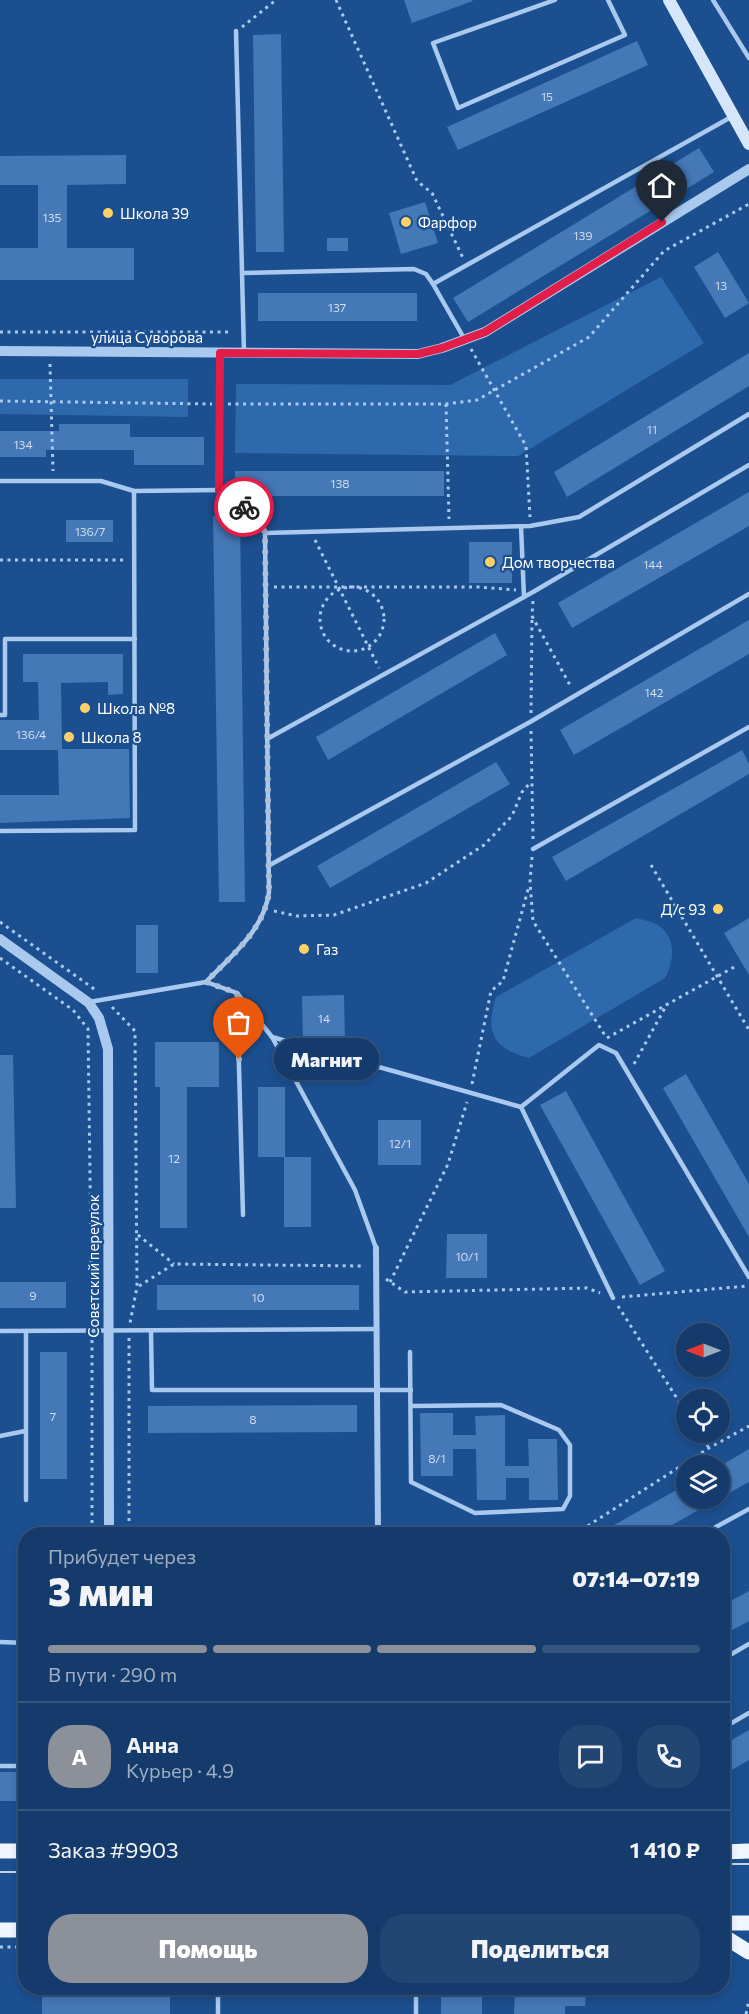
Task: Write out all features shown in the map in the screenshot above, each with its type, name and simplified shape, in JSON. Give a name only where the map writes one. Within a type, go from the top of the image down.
[{"type":"main road","points":[[669,0],[749,144]]},
{"type":"main road","points":[[0,1851],[18,1851]]},
{"type":"main road","points":[[730,1852],[749,1851]]},
{"type":"main road","points":[[730,1923],[749,1923]]},
{"type":"main road","points":[[0,1930],[18,1930]]},
{"type":"main road","points":[[730,1940],[749,1952]]},
{"type":"street","name":"улица Суворова","points":[[0,351],[418,354],[485,332],[749,169]]},
{"type":"street","points":[[0,939],[88,1003]]},
{"type":"street","name":"Советский переулок","points":[[88,1003],[105,1031],[108,1049],[109,1527]]},
{"type":"street","points":[[376,1248],[378,1527]]},
{"type":"lane","points":[[555,0],[433,43],[458,108],[625,35],[608,0]]},
{"type":"lane","points":[[713,0],[749,58]]},
{"type":"lane","points":[[236,31],[244,353]]},
{"type":"lane","points":[[433,284],[733,116]]},
{"type":"lane","points":[[242,273],[414,269],[426,274],[465,340]]},
{"type":"lane","points":[[206,982],[258,926],[267,909],[268,866],[265,534],[262,523],[253,510],[226,501],[219,490],[220,353]]},
{"type":"lane","points":[[265,534],[530,526],[579,517],[749,414]]},
{"type":"lane","points":[[267,739],[524,594],[533,592],[749,465]]},
{"type":"lane","points":[[0,481],[101,481],[135,491],[219,490]]},
{"type":"lane","points":[[0,831],[135,831],[135,491]]},
{"type":"lane","points":[[521,526],[524,594]]},
{"type":"lane","points":[[268,866],[530,722],[749,594]]},
{"type":"lane","points":[[0,715],[5,715],[5,639],[135,639]]},
{"type":"lane","points":[[533,849],[749,727]]},
{"type":"lane","points":[[88,1003],[206,982],[237,993],[272,1037],[355,1190],[376,1248]]},
{"type":"lane","points":[[237,993],[243,1215]]},
{"type":"lane","points":[[272,1037],[521,1107],[613,1298]]},
{"type":"lane","points":[[521,1107],[598,1045],[616,1053],[749,1277]]},
{"type":"lane","points":[[0,1331],[377,1329]]},
{"type":"lane","points":[[26,1331],[26,1500]]},
{"type":"lane","points":[[151,1331],[152,1390],[411,1390]]},
{"type":"lane","points":[[410,1352],[411,1482],[475,1513],[563,1509],[570,1496],[570,1445],[559,1430],[501,1405],[411,1406]]},
{"type":"lane","points":[[0,1436],[25,1431]]},
{"type":"lane","points":[[716,1527],[749,1509]]},
{"type":"lane","points":[[0,1642],[18,1643]]},
{"type":"lane","points":[[730,1655],[749,1644]]},
{"type":"lane","points":[[730,1724],[749,1713]]},
{"type":"lane","points":[[0,1766],[18,1766]]},
{"type":"lane","points":[[218,1995],[218,2014]]},
{"type":"lane","points":[[416,1995],[416,2014]]},
{"type":"path","points":[[236,31],[276,0]]},
{"type":"path","points":[[336,0],[417,181],[432,193],[466,264]]},
{"type":"path","points":[[0,401],[446,404],[477,400],[589,337],[664,251],[749,204]]},
{"type":"path","points":[[0,332],[228,332]]},
{"type":"path","points":[[51,332],[53,481]]},
{"type":"path","points":[[465,340],[496,390],[526,446],[530,526]]},
{"type":"path","points":[[446,404],[449,528]]},
{"type":"path","points":[[310,531],[383,675]]},
{"type":"path","points":[[0,560],[135,560]]},
{"type":"path","points":[[266,587],[479,587],[524,594]]},
{"type":"path","points":[[338,588],[329,596],[321,611],[320,619],[324,635],[330,642],[344,650],[352,651],[375,641],[383,627],[383,610],[375,596],[368,591],[352,587]]},
{"type":"path","points":[[533,592],[532,616],[575,694]]},
{"type":"path","points":[[267,909],[297,916],[334,915],[426,883],[484,845],[512,816],[522,792],[531,782]]},
{"type":"path","points":[[651,864],[749,1030]]},
{"type":"path","points":[[0,958],[73,1010],[88,1029],[92,1527]]},
{"type":"path","points":[[607,1038],[736,966]]},
{"type":"path","points":[[629,1074],[668,1002]]},
{"type":"path","points":[[138,1235],[174,1264]]},
{"type":"path","points":[[676,1397],[613,1298],[749,1286]]},
{"type":"path","points":[[586,1527],[709,1448],[749,1426]]},
{"type":"path","points":[[706,1443],[709,1448]]},
{"type":"path","points":[[0,1947],[18,1947]]},
{"type":"path","points":[[746,2014],[749,2000]]},
{"type":"shaded area","points":[[661,277],[704,343],[518,456],[235,453],[236,384],[450,385]]},
{"type":"shaded area","points":[[0,379],[188,379],[188,417],[0,414]]},
{"type":"shaded area","points":[[636,918],[657,924],[669,937],[672,958],[665,978],[529,1058],[499,1044],[494,1037],[491,1020],[496,997]]},
{"type":"building","points":[[404,0],[472,0],[473,1],[412,23]]},
{"type":"building","points":[[281,34],[284,252],[256,252],[253,35]]},
{"type":"building","points":[[637,41],[648,65],[458,150],[447,127]]},
{"type":"building","points":[[699,148],[714,172],[468,322],[453,298]]},
{"type":"building","points":[[126,155],[126,184],[67,185],[67,248],[134,248],[134,280],[0,280],[0,248],[38,248],[38,185],[0,185],[0,156]]},
{"type":"building","points":[[425,202],[438,243],[401,254],[389,213]]},
{"type":"building","points":[[327,238],[348,238],[348,251],[327,251]]},
{"type":"building","points":[[718,252],[749,303],[725,318],[694,267]]},
{"type":"building","points":[[258,293],[417,293],[417,321],[258,321]]},
{"type":"building","points":[[749,353],[749,386],[567,497],[554,472]]},
{"type":"building","points":[[59,424],[130,424],[130,437],[204,437],[204,465],[134,465],[134,450],[46,450],[46,457],[0,457],[0,431],[59,431]]},
{"type":"building","points":[[235,471],[444,471],[444,496],[235,496]]},
{"type":"building","points":[[749,492],[749,526],[572,628],[558,603]]},
{"type":"building","points":[[213,516],[240,516],[245,902],[219,902]]},
{"type":"building","points":[[66,520],[113,520],[113,542],[66,542]]},
{"type":"building","name":"Дом творчества","points":[[469,542],[512,542],[512,583],[469,583]]},
{"type":"building","points":[[749,620],[749,654],[574,755],[560,730]]},
{"type":"building","points":[[495,633],[507,655],[328,760],[316,737]]},
{"type":"building","points":[[23,654],[123,654],[123,694],[108,695],[108,682],[61,683],[62,749],[129,749],[130,818],[0,823],[0,795],[59,795],[58,750],[0,750],[0,720],[39,720],[38,682],[23,682]]},
{"type":"building","points":[[742,750],[749,764],[749,774],[566,881],[552,857]]},
{"type":"building","points":[[496,762],[510,784],[330,888],[317,866]]},
{"type":"building","points":[[749,918],[749,975],[724,933]]},
{"type":"building","points":[[136,925],[158,925],[158,973],[136,973]]},
{"type":"building","points":[[344,995],[345,1041],[303,1041],[302,996]]},
{"type":"building","points":[[155,1042],[219,1042],[219,1087],[187,1087],[187,1228],[160,1228],[160,1087],[155,1087]]},
{"type":"building","points":[[0,1055],[13,1055],[16,1208],[0,1208]]},
{"type":"building","points":[[686,1074],[749,1184],[749,1237],[663,1088]]},
{"type":"building","points":[[258,1087],[285,1087],[285,1157],[311,1157],[311,1227],[284,1227],[284,1157],[258,1157]]},
{"type":"building","points":[[566,1091],[665,1271],[640,1285],[540,1105]]},
{"type":"building","points":[[378,1120],[421,1120],[421,1165],[378,1165]]},
{"type":"building","points":[[447,1234],[487,1234],[487,1278],[446,1278]]},
{"type":"building","points":[[0,1282],[66,1282],[66,1308],[0,1308]]},
{"type":"building","points":[[157,1285],[359,1285],[359,1310],[157,1310]]},
{"type":"building","points":[[40,1352],[67,1352],[67,1479],[40,1479]]},
{"type":"building","points":[[357,1405],[357,1432],[148,1433],[148,1406]]},
{"type":"building","points":[[420,1413],[453,1413],[453,1435],[476,1435],[475,1416],[505,1415],[505,1466],[529,1466],[528,1439],[557,1439],[558,1500],[529,1500],[529,1478],[506,1478],[506,1500],[477,1500],[476,1449],[453,1449],[453,1476],[421,1476]]},
{"type":"building","points":[[749,1449],[749,1482],[730,1492],[730,1460]]},
{"type":"building","points":[[676,1490],[676,1509],[700,1509],[668,1527],[610,1527]]},
{"type":"building","points":[[749,1591],[749,1621],[730,1631],[730,1601]]},
{"type":"building","points":[[749,1730],[749,1760],[730,1771],[730,1741]]},
{"type":"building","points":[[0,1772],[18,1772],[18,1801],[0,1801]]},
{"type":"building","points":[[42,1995],[170,1995],[170,2014],[42,2014]]},
{"type":"building","points":[[441,1995],[482,1995],[482,2014],[441,2014]]},
{"type":"building","points":[[515,1995],[586,1995],[585,2006],[565,2006],[565,2014],[514,2014]]},
{"type":"tram line","points":[[730,1864],[749,1864]]},
{"type":"tram line","points":[[0,1872],[18,1872]]},
{"type":"way so far","points":[[239,1059],[237,993],[206,982],[258,926],[267,909],[269,892],[265,534],[262,523],[253,510],[244,507]]},
{"type":"place","name":"Школа 39","points":[[108,213]]},
{"type":"place","name":"Фарфор","points":[[406,222]]},
{"type":"place","name":"Дом творчества","points":[[490,562]]},
{"type":"place","name":"Школа №8","points":[[85,708]]},
{"type":"place","name":"Школа 8","points":[[69,737]]},
{"type":"place","name":"Д/с 93","points":[[718,909]]},
{"type":"place","name":"Газ","points":[[304,949]]},
{"type":"place","name":"Магнит","points":[[239,1059]]},
{"type":"route","points":[[244,507],[226,501],[219,490],[220,353],[418,354],[442,348],[485,332],[662,222]]}]
